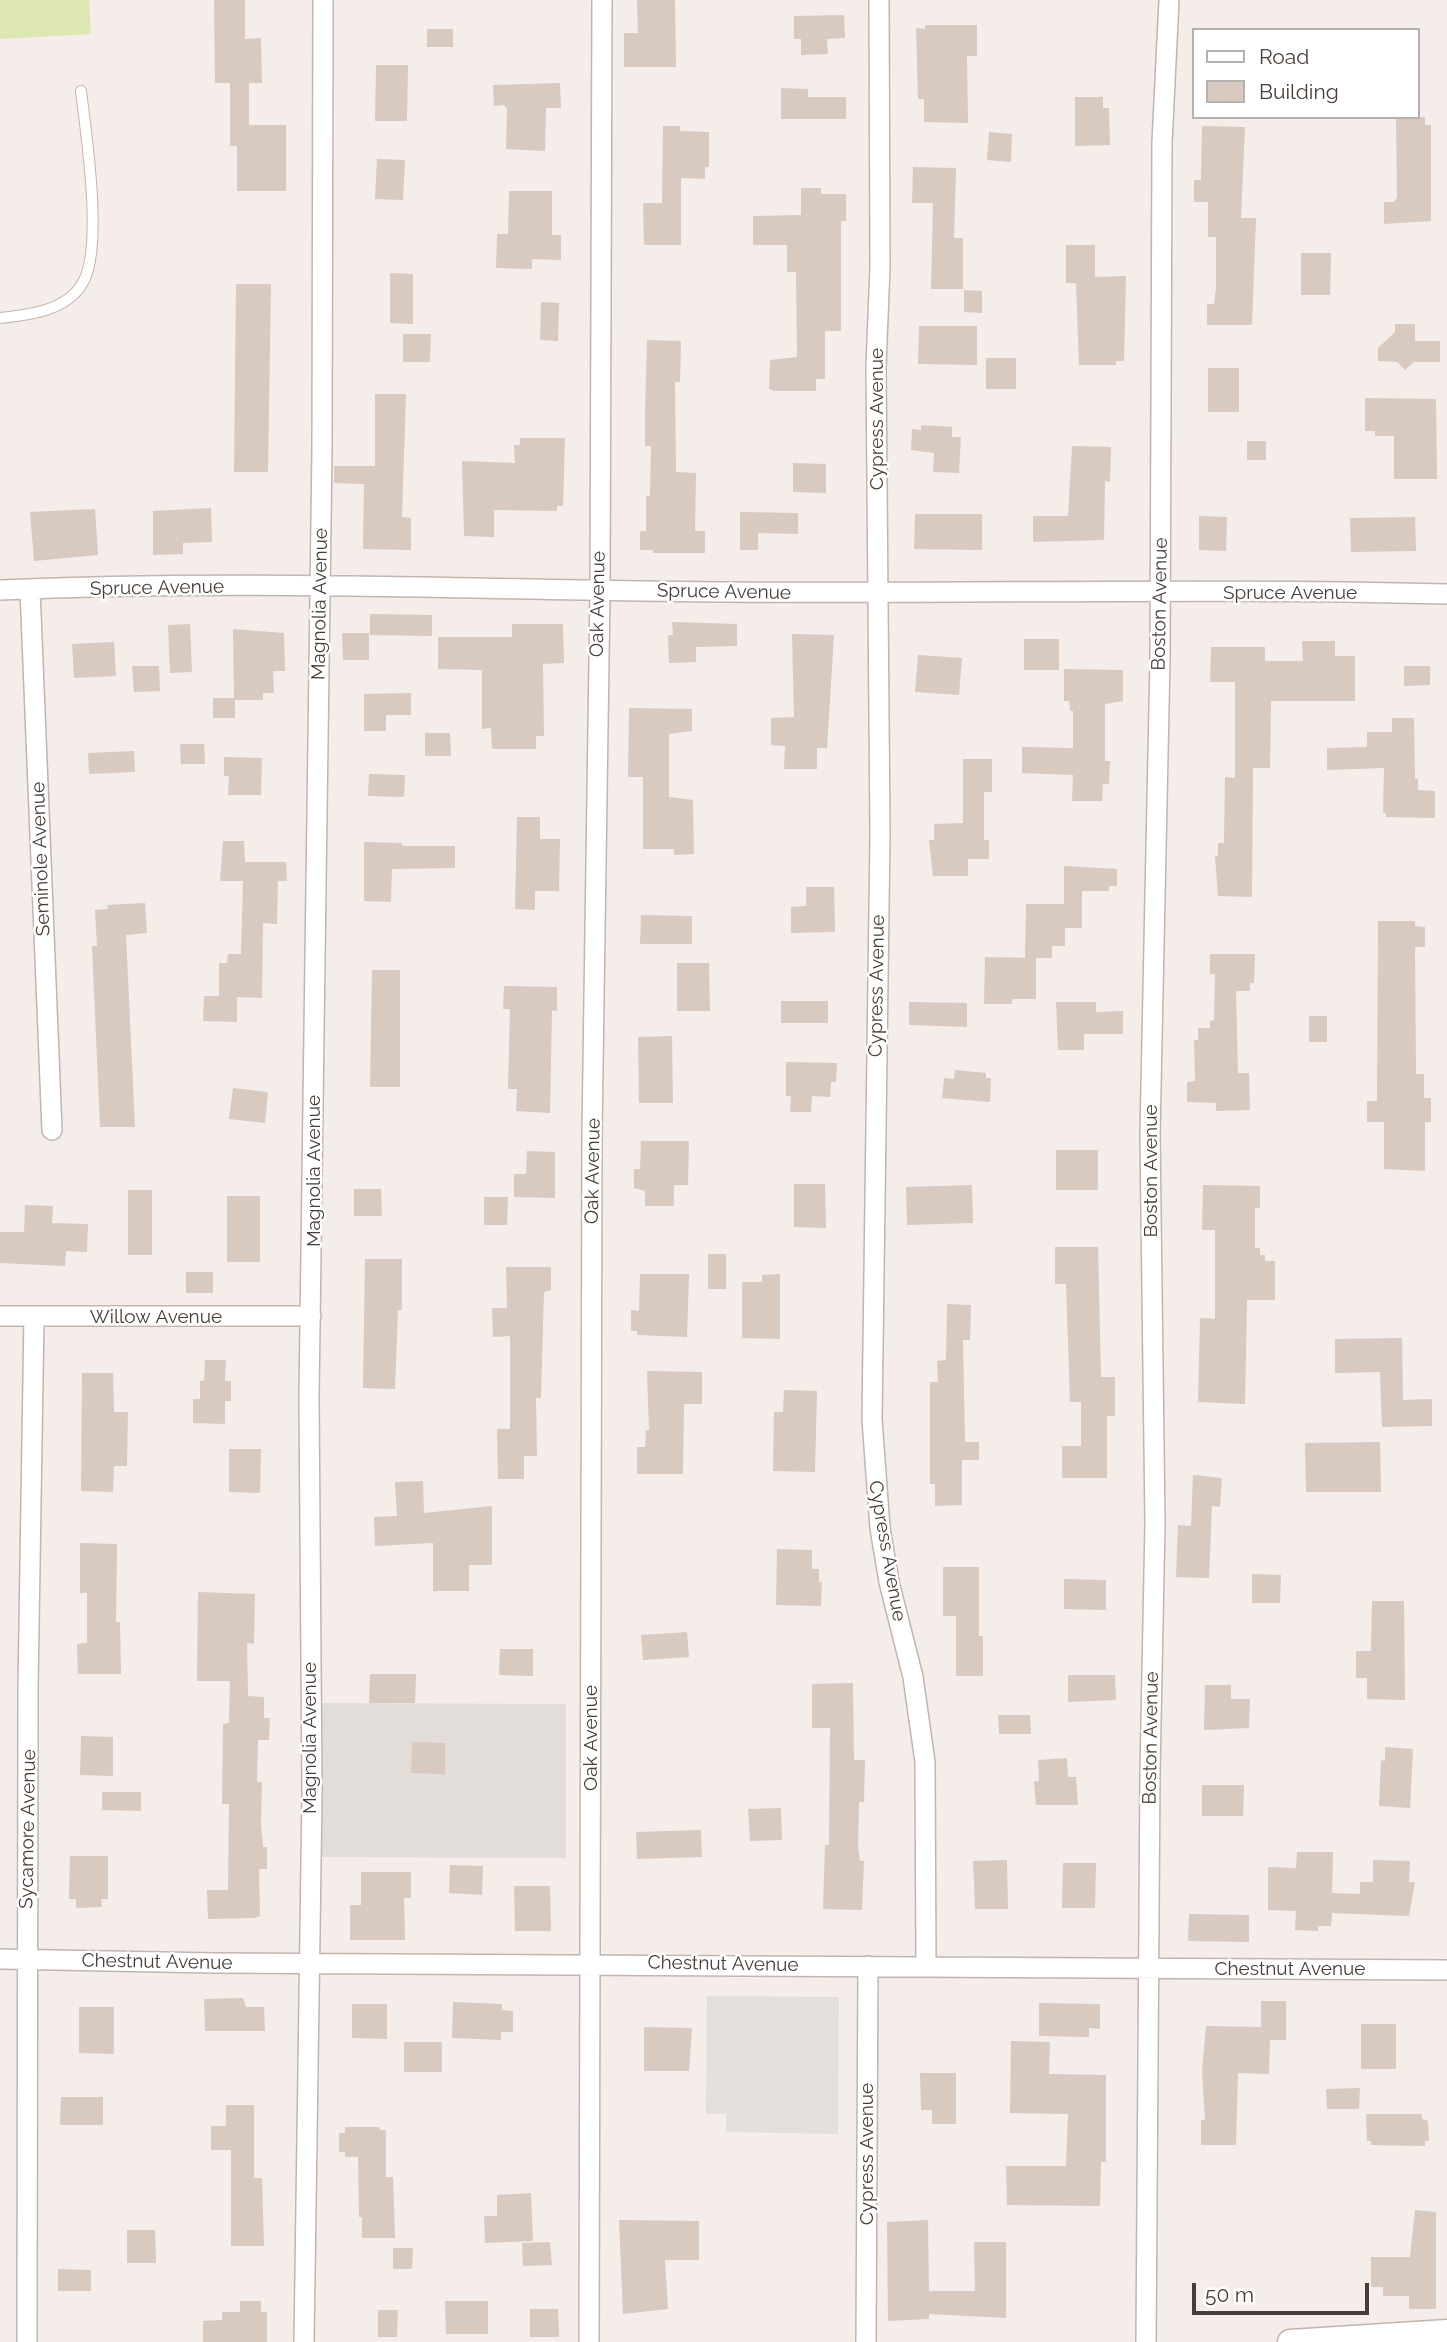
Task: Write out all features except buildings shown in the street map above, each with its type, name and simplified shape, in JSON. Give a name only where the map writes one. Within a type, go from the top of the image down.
[{"type":"street","name":"Magnolia Avenue","points":[[304,2342],[307,1963],[312,1794],[311,1316],[323,0]]},
{"type":"street","name":"Oak Avenue","points":[[589,2342],[588,1963],[596,718],[600,591],[602,0]]},
{"type":"street","name":"Cypress Avenue","points":[[879,0],[880,267],[876,366],[880,834],[873,1145],[873,1446],[880,1528],[913,1677],[925,1762],[926,1966]]},
{"type":"street","name":"Boston Avenue","points":[[1146,2342],[1155,1523],[1150,1133],[1160,592],[1162,143],[1169,0]]},
{"type":"street","name":"Spruce Avenue","points":[[0,590],[319,586],[879,593],[1050,590],[1447,594]]},
{"type":"street","name":"Seminole Avenue","points":[[30,589],[52,1130]]},
{"type":"street","name":"Willow Avenue","points":[[0,1316],[311,1316]]},
{"type":"street","name":"Sycamore Avenue","points":[[27,2342],[27,1959],[34,1316]]},
{"type":"street","name":"Chestnut Avenue","points":[[0,1959],[1447,1969]]},
{"type":"street","name":"Cypress Avenue","points":[[866,2342],[868,1966]]},
{"type":"street","points":[[1290,2342],[1401,2339],[1447,2332]]},
{"type":"lane","points":[[0,318],[30,315],[63,303],[82,285],[91,260],[91,176],[81,91]]},
{"type":"shaded area","points":[[322,1703],[566,1704],[566,1858],[322,1857]]},
{"type":"shaded area","points":[[707,1996],[839,1997],[838,2134],[726,2132],[726,2114],[706,2114]]},
{"type":"green space","points":[[0,0],[89,0],[91,34],[0,39]]}]
